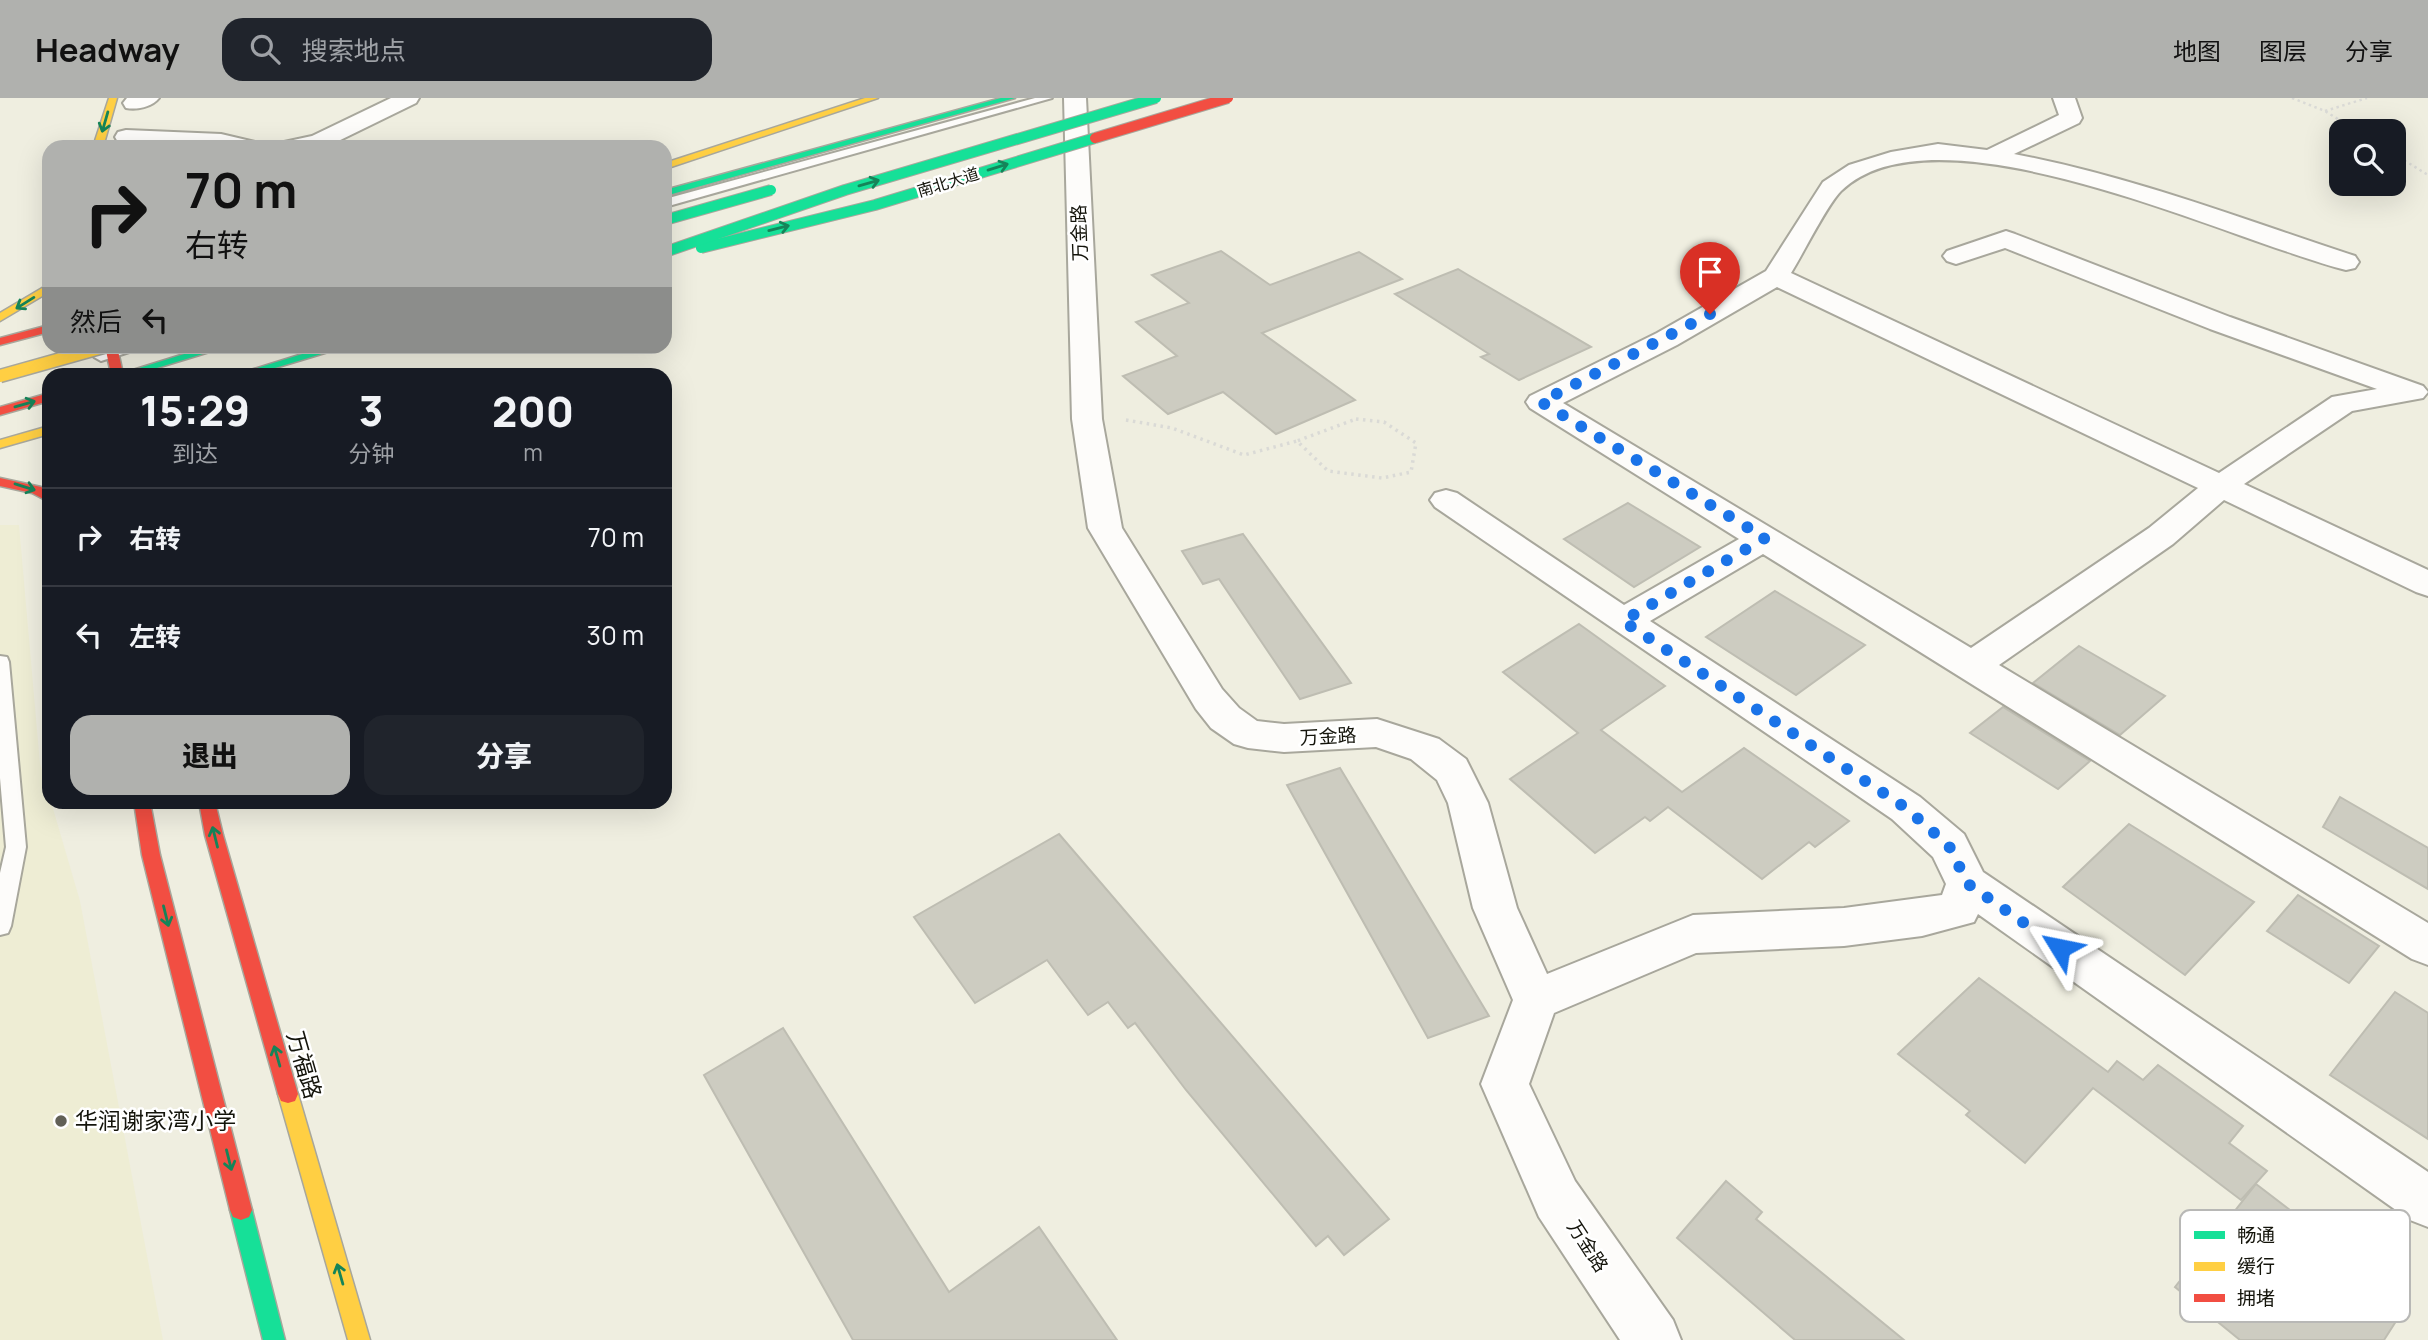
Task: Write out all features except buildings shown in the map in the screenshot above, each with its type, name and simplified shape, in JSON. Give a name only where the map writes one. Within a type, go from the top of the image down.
[{"type":"main road","points":[[100,140],[113,98]]},
{"type":"main road","points":[[672,191],[1011,98]]},
{"type":"main road","points":[[672,218],[1092,98]]},
{"type":"main road","points":[[672,252],[845,190],[1156,98]]},
{"type":"main road","name":"南北大道","points":[[672,252],[875,205],[1228,98]]},
{"type":"main road","points":[[672,165],[879,104]]},
{"type":"main road","points":[[0,318],[42,292]]},
{"type":"main road","points":[[0,342],[42,330]]},
{"type":"main road","points":[[0,376],[90,354]]},
{"type":"main road","points":[[147,368],[196,354]]},
{"type":"main road","points":[[265,368],[315,354]]},
{"type":"main road","points":[[290,368],[324,354]]},
{"type":"main road","points":[[0,411],[42,399]]},
{"type":"main road","points":[[0,444],[42,432]]},
{"type":"main road","points":[[0,482],[42,494]]},
{"type":"main road","points":[[143,809],[151,855],[275,1340]]},
{"type":"main road","name":"万福路","points":[[209,809],[359,1340]]},
{"type":"street","points":[[322,140],[408,98]]},
{"type":"street","name":"万金路","points":[[1076,98],[1087,419],[1105,528],[1209,699],[1225,718],[1248,734],[1284,738],[1377,733],[1425,749],[1452,770],[1468,803],[1495,908],[1536,1000],[1505,1084],[1557,1199],[1653,1340]]},
{"type":"street","points":[[1990,157],[2071,118],[2064,98]]},
{"type":"street","points":[[132,118],[218,140]]},
{"type":"street","points":[[2346,262],[2128,189],[2059,170],[1990,157],[1938,151],[1891,159],[1857,170],[1831,187],[1776,276],[1667,339],[1541,402],[2428,946]]},
{"type":"street","points":[[1956,256],[2006,239],[2220,323],[2421,393]]},
{"type":"street","points":[[1776,276],[2428,584]]},
{"type":"street","points":[[1972,666],[2161,536],[2222,485],[2343,403],[2421,393]]},
{"type":"street","points":[[1446,500],[1906,808],[1949,846],[1968,884],[2428,1202]]},
{"type":"street","points":[[1623,621],[1765,538]]},
{"type":"street","points":[[1536,1000],[1693,934],[1844,927],[1922,918],[1959,909],[1968,884]]},
{"type":"lane","points":[[672,201],[1047,98]]},
{"type":"lane","points":[[77,368],[101,354]]},
{"type":"lane","points":[[0,662],[16,847],[0,926]]},
{"type":"path","points":[[2292,98],[2338,119]]},
{"type":"path","points":[[2325,111],[2367,98]]},
{"type":"path","points":[[2406,162],[2428,176]]},
{"type":"path","points":[[1087,419],[1138,421],[1172,428],[1244,455],[1297,441],[1356,419],[1384,422],[1416,443],[1411,472],[1382,478],[1328,471],[1297,441]]},
{"type":"shaded area","name":"华润谢家湾小学","points":[[0,525],[19,525],[42,771],[42,809],[53,809],[80,901],[163,1340],[0,1340]]},
{"type":"traffic: fast","points":[[672,191],[1011,98]]},
{"type":"traffic: fast","points":[[672,250],[845,190],[1156,98]]},
{"type":"traffic: fast","points":[[701,248],[875,205],[1095,138]]},
{"type":"traffic: fast","points":[[672,218],[771,190]]},
{"type":"traffic: fast","points":[[147,368],[196,354]]},
{"type":"traffic: fast","points":[[265,368],[315,354]]},
{"type":"traffic: fast","points":[[241,1210],[274,1340]]},
{"type":"traffic: slow","points":[[100,140],[113,98]]},
{"type":"traffic: slow","points":[[672,164],[874,98]]},
{"type":"traffic: slow","points":[[0,318],[42,291]]},
{"type":"traffic: slow","points":[[0,376],[78,354]]},
{"type":"traffic: slow","points":[[0,444],[42,432]]},
{"type":"traffic: slow","points":[[288,1094],[359,1340]]},
{"type":"traffic: jam","points":[[1095,138],[1228,98]]},
{"type":"traffic: jam","points":[[0,342],[42,330]]},
{"type":"traffic: jam","points":[[113,354],[116,368]]},
{"type":"traffic: jam","points":[[0,411],[42,399]]},
{"type":"traffic: jam","points":[[0,482],[42,494]]},
{"type":"traffic: jam","points":[[143,809],[151,855],[241,1210]]},
{"type":"traffic: jam","points":[[208,809],[288,1094]]},
{"type":"place","name":"华润谢家湾小学","points":[[61,1121]]},
{"type":"route","points":[[1710,314],[1667,339],[1541,402],[1765,538],[1623,621],[1906,808],[1949,846],[1968,884],[2060,948]]}]
